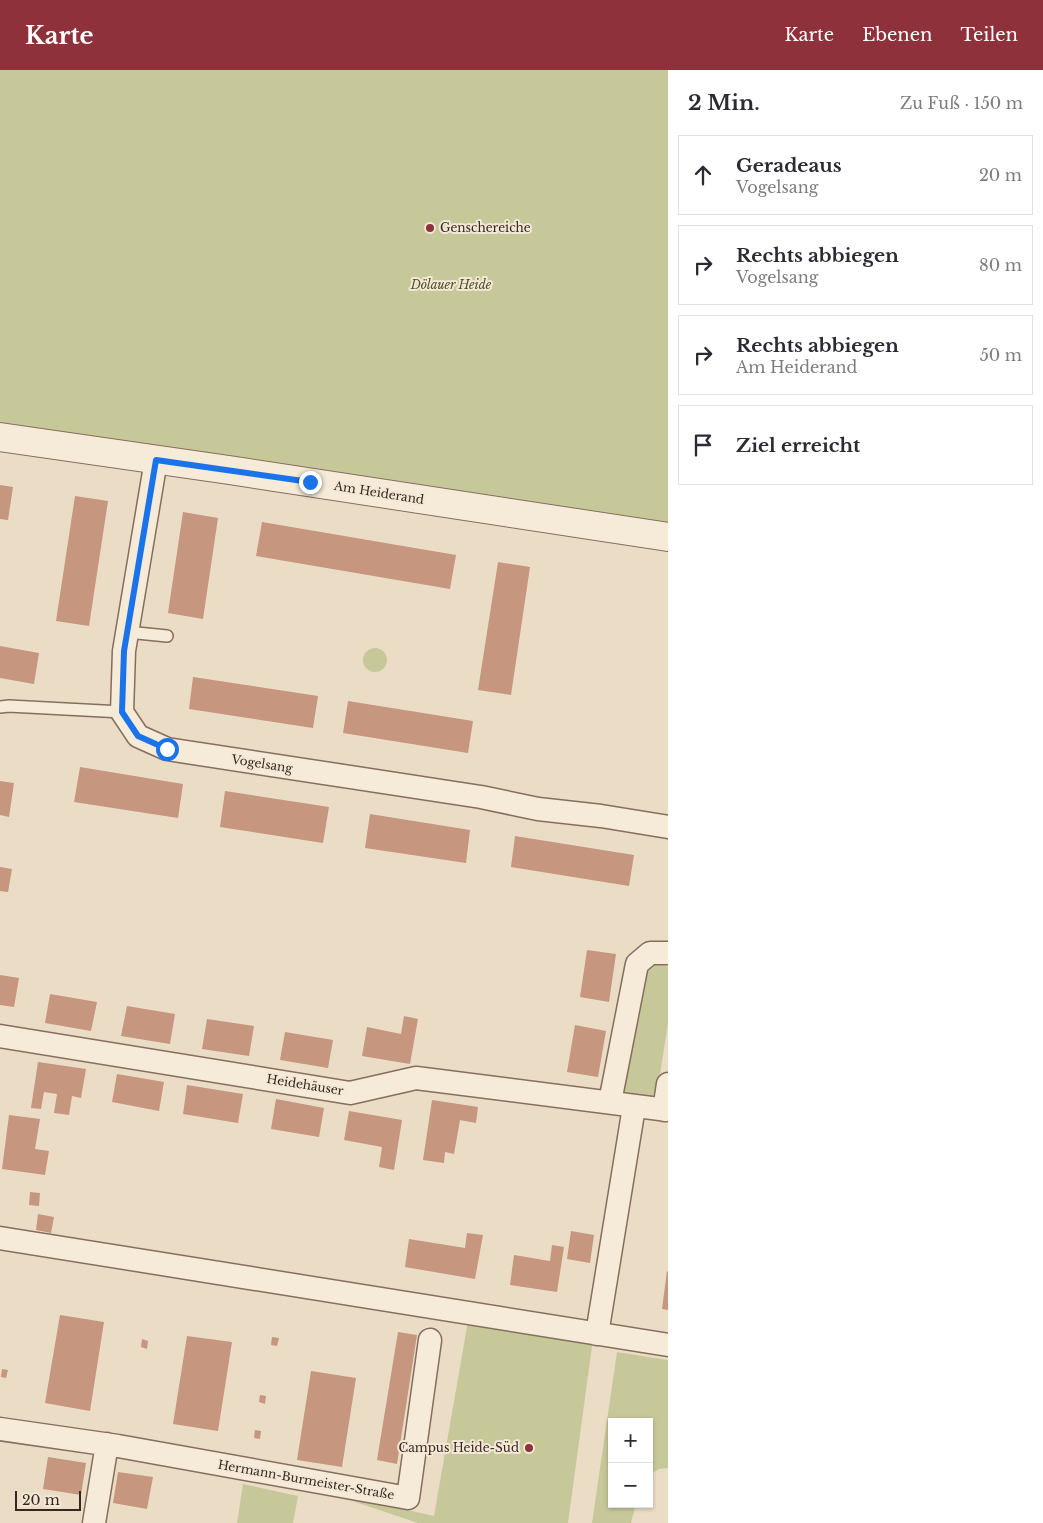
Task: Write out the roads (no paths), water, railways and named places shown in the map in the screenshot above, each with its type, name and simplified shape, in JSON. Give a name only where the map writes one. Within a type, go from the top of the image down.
[{"type":"street","name":"Am Heiderand","points":[[0,437],[668,537]]},
{"type":"street","points":[[122,712],[124,651],[156,460]]},
{"type":"street","name":"Vogelsang","points":[[122,712],[138,736],[167,749],[481,797],[538,809],[601,816],[668,827]]},
{"type":"street","points":[[610,1102],[637,964],[650,953],[668,953]]},
{"type":"street","name":"Heidehäuser","points":[[0,1036],[350,1093],[416,1078],[666,1110],[668,1084]]},
{"type":"street","points":[[597,1334],[634,1107]]},
{"type":"street","points":[[0,1238],[668,1345]]},
{"type":"street","name":"Hermann-Burmeister-Straße","points":[[0,1429],[107,1444],[408,1498],[430,1340]]},
{"type":"street","points":[[94,1523],[107,1444]]},
{"type":"lane","points":[[127,632],[166,636]]},
{"type":"lane","points":[[0,707],[122,712]]},
{"type":"place","name":"Genschereiche","points":[[430,228]]},
{"type":"place","name":"Campus Heide-Süd","points":[[529,1448]]},
{"type":"park label","name":"Dölauer Heide","points":[[451,285]]}]
